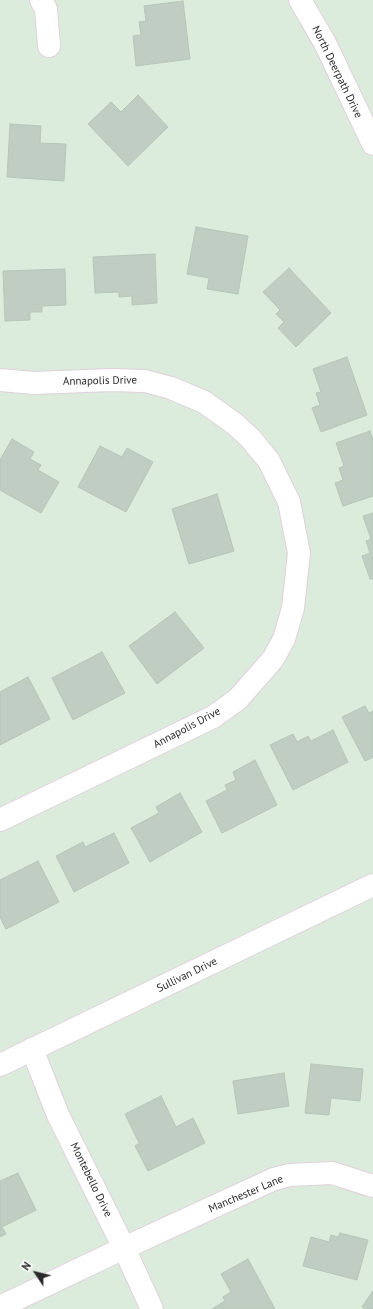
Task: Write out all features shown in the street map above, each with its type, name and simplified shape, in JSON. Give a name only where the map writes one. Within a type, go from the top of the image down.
[{"type":"street","points":[[41,0],[46,10],[48,46]]},
{"type":"street","name":"North Deerpath Drive","points":[[300,0],[325,43],[373,144]]},
{"type":"street","name":"Annapolis Drive","points":[[0,380],[34,383],[111,380],[145,381],[171,388],[204,402],[235,424],[251,439],[269,461],[289,502],[299,553],[293,608],[284,639],[273,659],[238,699],[212,717],[0,820]]},
{"type":"street","name":"Sullivan Drive","points":[[0,1064],[373,884]]},
{"type":"street","name":"Montebello Drive","points":[[32,1049],[58,1115],[124,1248],[152,1309]]},
{"type":"street","name":"Manchester Lane","points":[[0,1307],[274,1179],[290,1175],[332,1173],[373,1186]]},
{"type":"building","points":[[183,1],[190,59],[136,66],[133,36],[141,35],[139,22],[146,21],[144,6]]},
{"type":"building","points":[[138,95],[168,127],[128,166],[88,124],[111,102],[121,112]]},
{"type":"building","points":[[10,124],[41,126],[40,143],[66,144],[64,181],[7,177]]},
{"type":"building","points":[[196,227],[248,236],[238,294],[207,289],[209,278],[187,274]]},
{"type":"building","points":[[155,254],[157,303],[132,305],[132,296],[119,297],[119,292],[95,293],[93,257]]},
{"type":"building","points":[[289,268],[331,313],[296,347],[278,328],[284,322],[276,314],[280,310],[263,292]]},
{"type":"building","points":[[65,269],[66,305],[42,306],[42,312],[30,312],[30,320],[5,321],[3,271]]},
{"type":"building","points":[[347,357],[367,415],[321,432],[312,408],[320,405],[316,393],[321,392],[313,369]]},
{"type":"building","points":[[370,431],[373,440],[373,496],[343,506],[335,483],[343,480],[339,468],[344,466],[336,443]]},
{"type":"building","points":[[12,439],[34,452],[30,459],[41,465],[38,470],[59,482],[41,513],[0,490],[0,460]]},
{"type":"building","points":[[100,446],[122,457],[127,448],[153,462],[126,512],[78,487]]},
{"type":"building","points":[[217,494],[234,551],[189,564],[172,509]]},
{"type":"building","points":[[373,513],[373,579],[370,579],[362,556],[370,553],[366,541],[371,539],[363,516]]},
{"type":"building","points":[[175,612],[204,648],[157,684],[129,646]]},
{"type":"building","points":[[102,652],[125,693],[73,720],[52,678]]},
{"type":"building","points":[[28,677],[50,719],[0,745],[0,692]]},
{"type":"building","points":[[365,706],[369,713],[373,711],[373,757],[365,761],[342,717]]},
{"type":"building","points":[[333,730],[348,762],[293,790],[270,745],[293,734],[297,742],[308,736],[311,741]]},
{"type":"building","points":[[255,760],[277,805],[222,833],[206,801],[227,790],[225,785],[236,780],[233,772]]},
{"type":"building","points":[[180,793],[202,832],[150,862],[131,828],[159,813],[156,807]]},
{"type":"building","points":[[114,833],[129,863],[74,892],[56,856],[83,842],[85,847]]},
{"type":"building","points":[[38,861],[59,902],[6,929],[0,917],[0,880]]},
{"type":"building","points":[[311,1064],[363,1069],[360,1101],[331,1098],[329,1115],[305,1113]]},
{"type":"building","points":[[284,1073],[289,1106],[238,1114],[233,1081]]},
{"type":"building","points":[[161,1096],[176,1127],[193,1118],[205,1143],[148,1171],[135,1146],[139,1143],[125,1114]]},
{"type":"building","points":[[18,1173],[36,1210],[2,1227],[6,1234],[0,1237],[0,1181]]},
{"type":"building","points":[[340,1233],[368,1240],[357,1280],[303,1266],[311,1237],[329,1242],[331,1235],[338,1237]]},
{"type":"building","points":[[248,1259],[275,1309],[212,1309],[225,1301],[223,1297],[231,1292],[221,1274]]},
{"type":"building","points":[[373,1291],[373,1309],[366,1309],[362,1307]]}]
